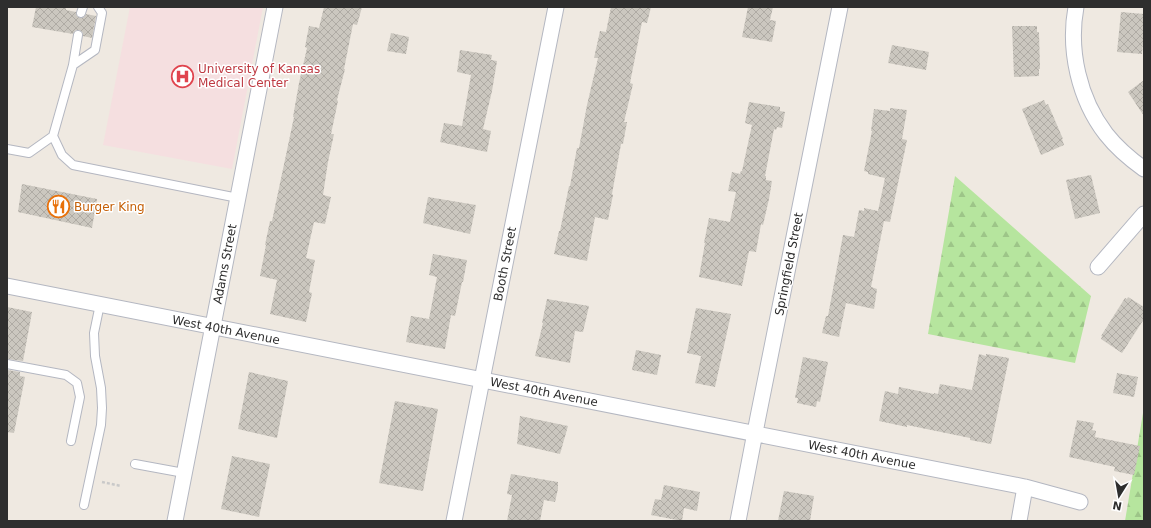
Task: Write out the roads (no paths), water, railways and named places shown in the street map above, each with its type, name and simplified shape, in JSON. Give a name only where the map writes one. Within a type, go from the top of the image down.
[{"type":"street","name":"Adams Street","points":[[175,521],[275,7]]},
{"type":"street","name":"Booth Street","points":[[454,521],[556,7]]},
{"type":"street","name":"Springfield Street","points":[[738,521],[754,434],[840,7]]},
{"type":"street","points":[[1076,7],[1074,21],[1075,61],[1084,94],[1096,119],[1106,134],[1124,154],[1144,169]]},
{"type":"street","points":[[1098,267],[1144,214]]},
{"type":"street","name":"West 40th Avenue","points":[[7,286],[1025,487],[1080,502]]},
{"type":"street","points":[[1019,521],[1025,487]]},
{"type":"lane","points":[[73,65],[95,50],[102,12],[98,7]]},
{"type":"lane","points":[[7,149],[29,153],[53,136],[73,65],[78,36]]},
{"type":"lane","points":[[53,136],[62,154],[73,165],[238,198]]},
{"type":"lane","points":[[84,505],[101,425],[101,388],[94,356],[94,333],[100,304]]},
{"type":"lane","points":[[7,364],[66,375],[77,383],[80,397],[71,441]]},
{"type":"lane","points":[[136,464],[184,474]]},
{"type":"place","name":"University of Kansas Medical Center","points":[[183,76]]},
{"type":"place","name":"Burger King","points":[[59,207]]}]
